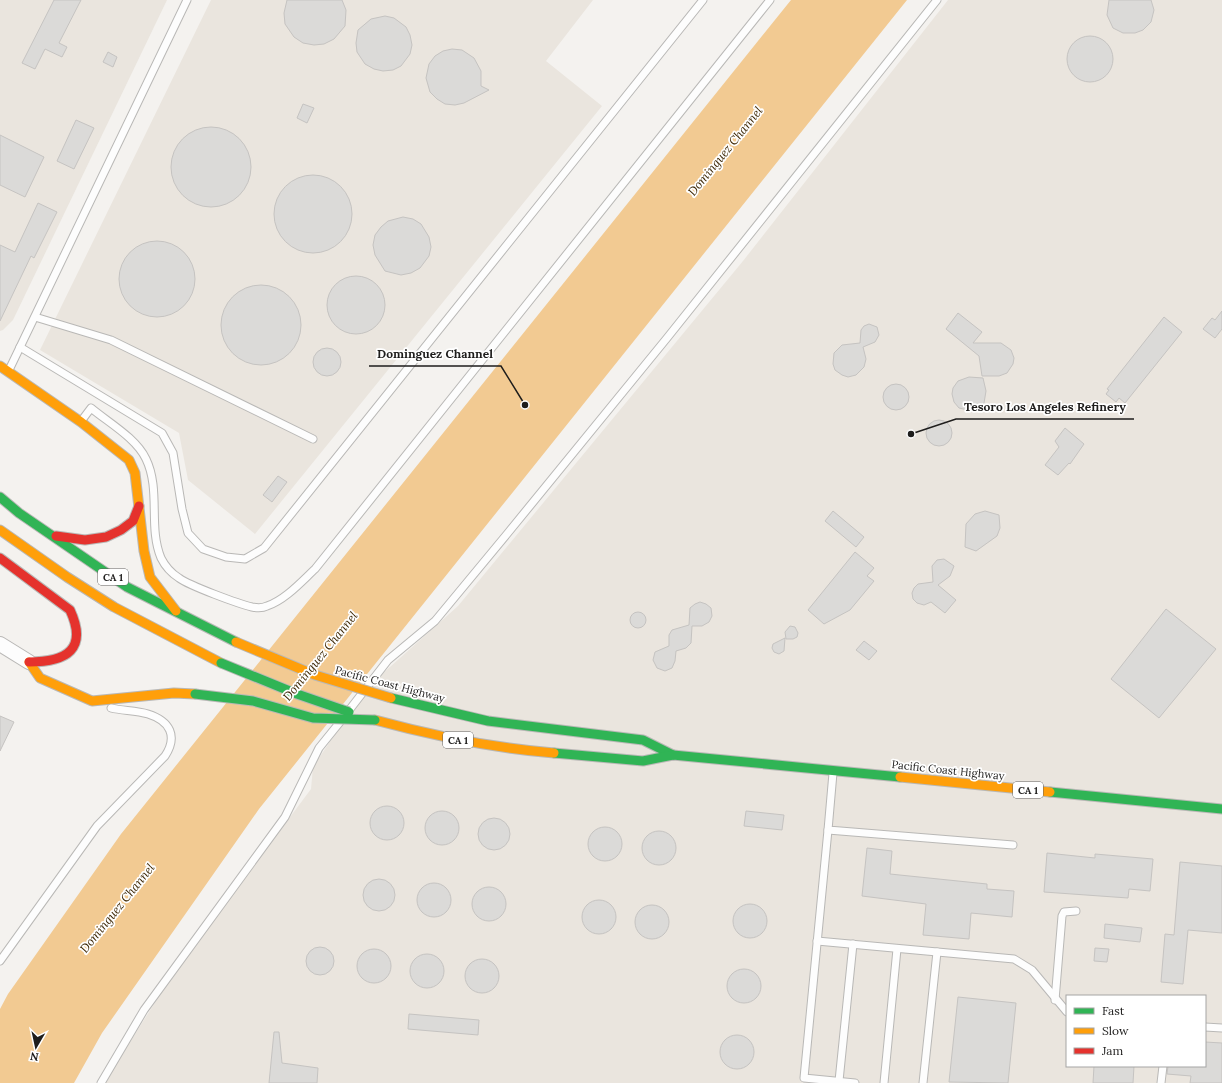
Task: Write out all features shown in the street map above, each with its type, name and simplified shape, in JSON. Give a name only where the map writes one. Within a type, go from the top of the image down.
[{"type":"highway","points":[[0,366],[9,370],[81,422],[129,460],[135,473],[144,551],[150,577],[176,611]]},
{"type":"highway","name":"Pacific Coast Highway","points":[[0,497],[51,535],[127,587],[236,642],[315,675],[391,698],[488,721],[643,740],[673,755]]},
{"type":"highway","points":[[51,535],[84,540],[106,537],[121,530],[133,521],[139,506]]},
{"type":"highway","name":"Pacific Coast Highway","points":[[0,530],[67,577],[114,607],[221,663],[297,694],[375,720],[430,735],[484,745],[542,752],[643,761],[673,755],[1222,809]]},
{"type":"highway","points":[[0,558],[70,610],[76,621],[77,639],[71,651],[65,656],[52,662],[29,662]]},
{"type":"highway","points":[[29,662],[40,678],[92,701],[174,693],[195,694],[253,702],[313,718],[375,720]]},
{"type":"street","points":[[0,644],[29,662]]},
{"type":"lane","points":[[9,370],[187,0]]},
{"type":"lane","points":[[20,347],[162,433],[173,453],[182,509],[188,533],[203,549],[226,557],[245,559],[264,548],[703,0]]},
{"type":"lane","points":[[81,422],[91,408],[127,438],[146,458],[154,484],[156,533],[159,551],[171,572],[184,581],[251,607],[266,607],[278,600],[315,569],[770,0]]},
{"type":"lane","points":[[101,1083],[144,1010],[285,817],[319,748],[388,660],[435,621],[507,534],[667,338],[937,0]]},
{"type":"lane","points":[[35,317],[111,340],[313,439]]},
{"type":"lane","points":[[0,962],[97,826],[165,756],[171,747],[173,739],[171,731],[166,725],[151,715],[114,708],[92,701]]},
{"type":"lane","points":[[833,770],[804,1078],[855,1083]]},
{"type":"lane","points":[[828,830],[1013,845]]},
{"type":"lane","points":[[1055,1000],[1062,916],[1064,912],[1076,911]]},
{"type":"lane","points":[[817,941],[1014,959],[1032,970],[1055,1000],[1066,1011]]},
{"type":"lane","points":[[839,1081],[853,944]]},
{"type":"lane","points":[[884,1083],[897,949]]},
{"type":"lane","points":[[924,1083],[937,952]]},
{"type":"lane","points":[[1206,1027],[1222,1028]]},
{"type":"lane","points":[[1161,1083],[1163,1067]]},
{"type":"shaded area","points":[[0,0],[167,0],[13,320],[0,331]]},
{"type":"shaded area","points":[[211,0],[593,0],[546,61],[602,106],[255,534],[188,480],[179,433],[40,350]]},
{"type":"shaded area","points":[[948,0],[1222,0],[1222,1083],[104,1083],[175,971],[311,789],[313,767],[335,734],[381,675],[458,606],[743,261]]},
{"type":"water","name":"Dominguez Channel","points":[[791,0],[907,0],[259,809],[102,1033],[74,1083],[0,1083],[0,1009],[8,994],[121,834]]},
{"type":"building","points":[[54,0],[81,0],[59,43],[67,47],[62,57],[45,49],[35,69],[22,63]]},
{"type":"building","points":[[287,0],[342,0],[346,10],[345,26],[334,39],[324,44],[314,45],[303,43],[294,37],[285,24],[284,13]]},
{"type":"building","points":[[1109,0],[1151,0],[1154,10],[1151,22],[1143,30],[1135,33],[1123,33],[1113,28],[1107,15]]},
{"type":"building","points":[[385,16],[394,18],[406,27],[410,35],[412,45],[410,54],[401,66],[393,70],[383,71],[374,69],[365,64],[357,52],[356,43],[358,30],[371,19]]},
{"type":"building","points":[[1085,36],[1095,36],[1103,40],[1109,46],[1113,54],[1113,64],[1109,72],[1103,78],[1095,82],[1085,82],[1077,78],[1071,72],[1067,64],[1067,54],[1071,46],[1077,40]]},
{"type":"building","points":[[452,49],[462,50],[474,58],[481,71],[481,86],[489,90],[464,103],[455,105],[445,104],[437,99],[430,92],[426,78],[429,64],[435,56],[443,51]]},
{"type":"building","points":[[108,52],[117,57],[113,67],[103,62]]},
{"type":"building","points":[[303,104],[314,108],[307,123],[297,118]]},
{"type":"building","points":[[76,120],[94,128],[74,169],[57,161]]},
{"type":"building","points":[[211,127],[226,130],[239,139],[248,152],[251,167],[248,182],[239,195],[226,204],[211,207],[196,204],[183,195],[174,182],[171,167],[174,152],[183,139],[196,130]]},
{"type":"building","points":[[0,135],[44,157],[25,197],[0,185]]},
{"type":"building","points":[[313,175],[328,178],[341,186],[349,199],[352,214],[349,229],[341,242],[328,250],[313,253],[298,250],[285,242],[277,229],[274,214],[277,199],[285,186],[298,178]]},
{"type":"building","points":[[38,203],[57,212],[34,258],[31,256],[0,321],[0,245],[15,252]]},
{"type":"building","points":[[403,217],[413,219],[421,224],[429,237],[431,247],[429,256],[420,268],[411,273],[401,275],[385,271],[375,255],[373,245],[375,235],[381,227],[388,221]]},
{"type":"building","points":[[150,241],[164,241],[172,243],[178,247],[189,258],[193,264],[195,279],[193,294],[184,306],[172,315],[164,317],[150,317],[142,315],[136,311],[125,300],[121,294],[119,286],[119,272],[121,264],[125,258],[136,247],[142,243]]},
{"type":"building","points":[[350,276],[362,276],[377,284],[385,299],[385,311],[377,326],[362,334],[350,334],[335,326],[327,311],[327,299],[335,284]]},
{"type":"building","points":[[261,285],[276,288],[289,297],[298,310],[301,325],[298,340],[289,353],[276,362],[261,365],[246,362],[233,353],[224,340],[221,325],[224,310],[233,297],[246,288]]},
{"type":"building","points":[[1222,311],[1222,329],[1215,338],[1203,329],[1212,318],[1215,320]]},
{"type":"building","points":[[958,313],[982,332],[973,343],[1001,343],[1011,350],[1014,358],[1013,364],[1007,373],[999,376],[982,376],[979,356],[946,329]]},
{"type":"building","points":[[1164,317],[1182,332],[1125,403],[1119,398],[1116,402],[1106,394],[1109,390],[1107,389]]},
{"type":"building","points":[[869,324],[877,327],[879,335],[875,342],[863,347],[866,359],[864,367],[856,375],[848,377],[842,375],[835,370],[833,364],[834,353],[842,345],[860,343],[861,330],[864,326]]},
{"type":"building","points":[[327,348],[337,352],[341,362],[337,372],[327,376],[317,372],[313,362],[317,352]]},
{"type":"building","points":[[969,377],[983,378],[986,391],[984,403],[972,411],[959,408],[954,402],[952,394],[953,388],[958,381]]},
{"type":"building","points":[[896,384],[905,388],[909,397],[905,406],[896,410],[887,406],[883,397],[887,388]]},
{"type":"building","points":[[939,420],[948,424],[952,433],[948,442],[939,446],[930,442],[926,433],[930,424]]},
{"type":"building","points":[[1065,428],[1084,444],[1070,464],[1069,463],[1058,475],[1045,465],[1059,447],[1055,441]]},
{"type":"building","points":[[278,476],[287,482],[272,502],[263,495]]},
{"type":"building","points":[[833,511],[864,537],[856,547],[825,521]]},
{"type":"building","points":[[985,511],[999,515],[1000,528],[997,536],[976,551],[965,547],[966,524],[975,514]]},
{"type":"building","points":[[855,552],[874,568],[867,576],[874,581],[850,610],[824,624],[808,610]]},
{"type":"building","points":[[944,559],[954,566],[950,576],[938,585],[956,600],[945,613],[931,602],[924,605],[917,603],[913,599],[912,593],[918,584],[933,582],[932,566],[937,560]]},
{"type":"building","points":[[700,602],[711,608],[712,616],[709,622],[702,626],[692,626],[691,643],[686,648],[676,651],[675,661],[672,668],[665,671],[657,668],[653,660],[655,652],[669,646],[669,635],[672,630],[689,625],[690,608]]},
{"type":"building","points":[[1166,609],[1216,649],[1159,718],[1111,679]]},
{"type":"building","points":[[638,612],[645,617],[646,620],[641,627],[638,628],[631,623],[630,620],[635,613]]},
{"type":"building","points":[[790,626],[795,627],[798,633],[797,637],[793,639],[786,639],[785,632]]},
{"type":"building","points":[[785,638],[784,651],[779,654],[774,652],[772,648],[773,644]]},
{"type":"building","points":[[864,641],[877,651],[869,660],[856,650]]},
{"type":"building","points":[[0,716],[14,722],[0,751]]},
{"type":"building","points":[[387,806],[399,811],[404,823],[399,835],[387,840],[375,835],[370,823],[375,811]]},
{"type":"building","points":[[439,811],[445,811],[454,816],[458,822],[458,834],[454,840],[445,845],[439,845],[430,840],[425,831],[425,825],[430,816]]},
{"type":"building","points":[[746,811],[784,815],[782,830],[744,826]]},
{"type":"building","points":[[491,818],[497,818],[506,822],[510,834],[506,846],[497,850],[491,850],[482,846],[478,837],[478,831],[482,822]]},
{"type":"building","points":[[608,827],[617,832],[621,837],[621,851],[617,856],[612,860],[602,861],[598,860],[589,851],[588,841],[589,837],[598,828]]},
{"type":"building","points":[[659,831],[671,836],[676,848],[671,860],[659,865],[647,860],[642,848],[647,836]]},
{"type":"building","points":[[867,848],[892,851],[890,874],[987,884],[987,889],[1014,891],[1012,917],[971,913],[969,939],[923,935],[926,904],[862,896]]},
{"type":"building","points":[[1047,853],[1095,858],[1095,854],[1153,859],[1150,891],[1129,889],[1128,898],[1044,892]]},
{"type":"building","points":[[1180,862],[1222,866],[1222,933],[1188,930],[1183,984],[1161,982],[1165,934],[1174,935]]},
{"type":"building","points":[[376,879],[382,879],[391,883],[395,895],[391,907],[382,911],[376,911],[367,907],[363,898],[363,892],[367,883]]},
{"type":"building","points":[[434,883],[446,888],[451,900],[446,912],[434,917],[422,912],[417,900],[422,888]]},
{"type":"building","points":[[486,887],[492,887],[496,888],[503,894],[506,904],[505,911],[499,918],[492,921],[486,921],[482,920],[475,914],[472,907],[472,901],[473,897],[479,890]]},
{"type":"building","points":[[596,900],[602,900],[611,905],[615,911],[615,923],[611,929],[602,934],[596,934],[587,929],[582,920],[582,914],[587,905]]},
{"type":"building","points":[[747,904],[753,904],[757,905],[764,911],[767,921],[766,928],[760,935],[753,938],[747,938],[743,937],[736,931],[733,924],[733,918],[734,914],[740,907]]},
{"type":"building","points":[[649,905],[655,905],[664,910],[668,916],[668,928],[664,934],[655,939],[649,939],[640,934],[635,925],[635,919],[640,910]]},
{"type":"building","points":[[1105,924],[1142,928],[1140,942],[1104,938]]},
{"type":"building","points":[[320,947],[330,951],[334,961],[330,971],[320,975],[310,971],[306,961],[310,951]]},
{"type":"building","points":[[1095,948],[1109,949],[1107,962],[1094,961]]},
{"type":"building","points":[[377,949],[386,954],[390,959],[390,973],[386,978],[381,982],[371,983],[367,982],[358,973],[357,963],[358,959],[367,950]]},
{"type":"building","points":[[424,954],[430,954],[439,959],[443,965],[443,977],[439,983],[430,988],[424,988],[415,983],[410,974],[410,968],[415,959]]},
{"type":"building","points":[[482,959],[494,964],[499,976],[494,988],[482,993],[470,988],[465,976],[470,964]]},
{"type":"building","points":[[741,969],[747,969],[751,970],[758,976],[761,986],[760,993],[754,1000],[747,1003],[741,1003],[737,1002],[730,996],[727,989],[727,983],[728,979],[734,972]]},
{"type":"building","points":[[958,997],[1016,1003],[1008,1083],[949,1082]]},
{"type":"building","points":[[409,1014],[479,1020],[478,1035],[408,1029]]},
{"type":"building","points":[[274,1032],[279,1032],[282,1063],[318,1068],[317,1083],[269,1083]]},
{"type":"building","points":[[734,1035],[740,1035],[749,1040],[753,1046],[753,1058],[749,1064],[740,1069],[734,1069],[725,1064],[720,1055],[720,1049],[725,1040]]},
{"type":"building","points":[[1206,1042],[1222,1043],[1222,1083],[1190,1083],[1191,1076],[1167,1074],[1168,1067],[1206,1067]]},
{"type":"building","points":[[1094,1067],[1134,1067],[1133,1083],[1093,1083]]},
{"type":"traffic: fast","points":[[0,497],[19,513],[127,587],[236,642]]},
{"type":"traffic: fast","points":[[221,663],[297,694],[349,712]]},
{"type":"traffic: fast","points":[[195,694],[253,701],[313,718],[375,720]]},
{"type":"traffic: fast","points":[[391,698],[488,721],[643,740],[673,755]]},
{"type":"traffic: fast","points":[[554,753],[643,761],[673,755],[900,777]]},
{"type":"traffic: fast","points":[[1050,792],[1222,809]]},
{"type":"traffic: slow","points":[[0,366],[81,422],[129,460],[135,473],[144,551],[150,577],[176,611]]},
{"type":"traffic: slow","points":[[0,530],[67,577],[114,607],[221,663]]},
{"type":"traffic: slow","points":[[236,642],[315,675],[391,698]]},
{"type":"traffic: slow","points":[[29,662],[40,678],[92,701],[174,693],[195,694]]},
{"type":"traffic: slow","points":[[375,720],[464,741],[554,753]]},
{"type":"traffic: slow","points":[[900,777],[1050,792]]},
{"type":"traffic: jam","points":[[56,536],[85,540],[106,537],[121,530],[133,521],[139,506]]},
{"type":"traffic: jam","points":[[0,558],[70,610],[75,623],[77,635],[75,644],[70,651],[63,656],[54,659],[29,662]]},
{"type":"place","name":"Dominguez Channel","points":[[525,405]]},
{"type":"place","name":"Tesoro Los Angeles Refinery","points":[[911,434]]}]
